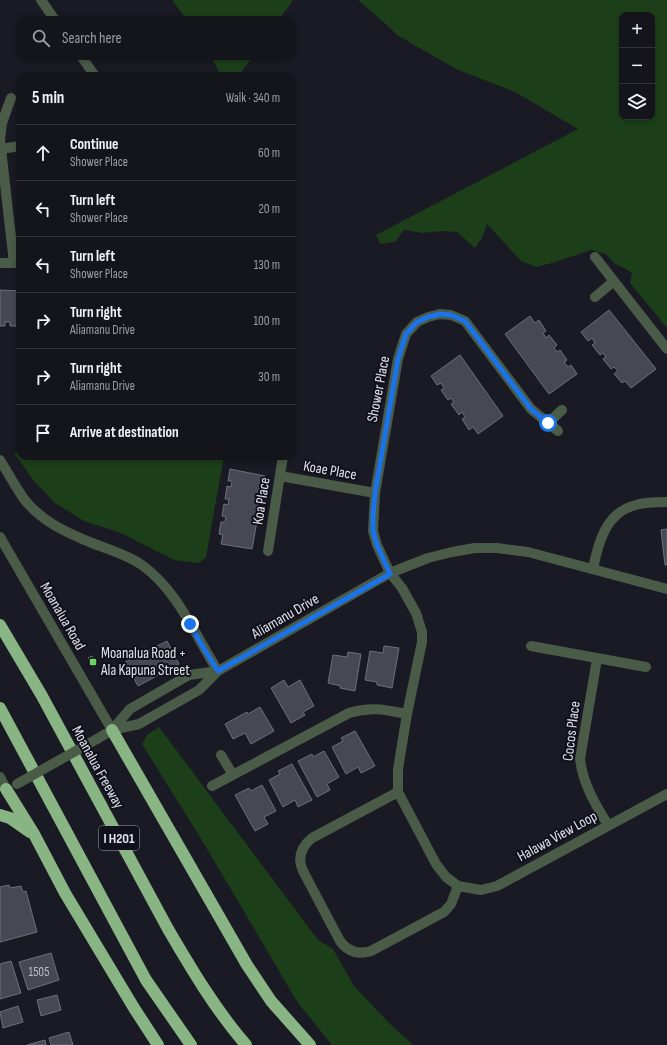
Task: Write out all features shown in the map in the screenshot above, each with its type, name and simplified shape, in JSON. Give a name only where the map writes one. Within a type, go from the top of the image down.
[{"type":"highway","name":"Moanalua Freeway","points":[[0,625],[42,696],[190,967],[209,998],[246,1045]]},
{"type":"highway","name":"I H201","points":[[0,708],[143,974],[191,1045]]},
{"type":"highway","points":[[112,730],[247,965],[272,1001],[310,1045]]},
{"type":"highway","points":[[8,789],[65,893],[158,1045]]},
{"type":"highway","points":[[0,816],[10,818],[34,834]]},
{"type":"street","points":[[41,0],[52,16]]},
{"type":"street","points":[[84,60],[92,72]]},
{"type":"street","points":[[12,98],[2,123],[1,149],[16,256]]},
{"type":"street","points":[[1,149],[16,147]]},
{"type":"street","points":[[595,257],[667,349]]},
{"type":"street","points":[[0,263],[16,263]]},
{"type":"street","points":[[595,297],[614,281]]},
{"type":"street","name":"Shower Place","points":[[390,574],[377,545],[373,531],[375,493],[398,359],[406,334],[417,322],[440,314],[451,315],[465,321],[531,409],[558,431]]},
{"type":"street","points":[[548,423],[562,410]]},
{"type":"street","points":[[0,460],[25,500],[48,521],[80,538],[141,564],[160,580],[172,595],[218,671]]},
{"type":"street","name":"Koa Place","points":[[268,551],[282,460]]},
{"type":"street","name":"Koae Place","points":[[280,476],[375,493]]},
{"type":"street","points":[[593,569],[602,532],[621,510],[635,505],[667,502]]},
{"type":"street","name":"Moanalua Road","points":[[0,537],[112,730]]},
{"type":"street","name":"Aliamanu Drive","points":[[218,671],[390,574],[428,558],[452,552],[475,548],[497,548],[528,552],[667,589]]},
{"type":"street","points":[[390,574],[402,588],[416,613],[422,632],[422,642],[407,714],[398,769],[398,792],[436,864],[446,877],[458,886],[451,904],[444,912],[371,951],[365,953],[352,952],[340,941],[303,871],[300,861],[301,851],[312,838],[398,792]]},
{"type":"street","points":[[531,646],[646,667]]},
{"type":"street","name":"Cocos Place","points":[[597,658],[580,759],[581,770],[587,789],[608,825]]},
{"type":"street","points":[[112,730],[130,709],[189,675],[218,671]]},
{"type":"street","points":[[0,777],[8,789],[112,730],[139,724],[199,690],[218,671]]},
{"type":"street","points":[[212,786],[349,713],[375,708],[407,714]]},
{"type":"street","points":[[221,754],[233,775]]},
{"type":"street","name":"Halawa View Loop","points":[[458,886],[481,890],[497,886],[667,794]]},
{"type":"green space","points":[[172,0],[293,0],[282,16],[184,16]]},
{"type":"green space","points":[[358,0],[667,0],[667,328],[630,283],[632,273],[615,264],[606,254],[591,250],[536,267],[521,261],[487,224],[482,238],[475,248],[457,232],[441,231],[422,233],[404,230],[395,242],[380,244],[376,235],[578,129],[515,92],[456,69],[397,35]]},
{"type":"green space","points":[[213,60],[250,60],[242,72],[219,72]]},
{"type":"green space","points":[[19,460],[223,460],[206,557],[199,563],[174,560],[121,533],[84,521],[55,503],[34,481]]},
{"type":"green space","points":[[159,727],[318,940],[333,949],[354,986],[390,1024],[413,1045],[332,1045],[298,1003],[200,837],[142,744],[147,735]]},
{"type":"building","points":[[0,290],[16,291],[16,326],[10,326],[10,322],[5,322],[5,326],[0,326]]},
{"type":"building","points":[[609,310],[656,369],[631,388],[625,381],[622,383],[614,374],[618,371],[614,367],[611,369],[603,359],[606,357],[603,353],[600,355],[592,345],[595,343],[592,338],[588,341],[581,332]]},
{"type":"building","points":[[530,316],[535,323],[539,320],[546,331],[543,333],[546,338],[549,335],[557,345],[554,348],[557,352],[560,350],[567,360],[564,362],[568,367],[571,365],[577,374],[549,394],[505,334]]},
{"type":"building","points":[[460,355],[503,416],[478,434],[473,427],[469,430],[462,419],[465,417],[462,412],[459,415],[451,404],[454,402],[451,398],[448,400],[441,390],[444,388],[441,383],[437,385],[431,376]]},
{"type":"building","points":[[230,469],[265,476],[252,549],[221,544],[223,535],[219,534],[221,522],[225,522],[226,517],[222,516],[224,504],[228,505],[229,499],[225,499],[227,486],[231,487],[232,481],[228,481]]},
{"type":"building","points":[[667,529],[667,565],[665,565],[661,530]]},
{"type":"building","points":[[167,641],[179,664],[138,686],[125,662]]},
{"type":"building","points":[[384,646],[399,648],[392,688],[377,685],[377,682],[365,680],[370,651],[383,653]]},
{"type":"building","points":[[348,652],[361,654],[355,691],[340,688],[341,686],[328,683],[333,655],[347,657]]},
{"type":"building","points":[[92,656],[97,665],[93,667],[88,658]]},
{"type":"building","points":[[284,680],[288,687],[300,680],[314,706],[303,712],[305,715],[291,723],[271,688]]},
{"type":"building","points":[[260,707],[274,731],[251,744],[245,733],[233,739],[225,724]]},
{"type":"building","points":[[355,731],[375,766],[361,773],[358,767],[346,774],[332,747],[343,741],[341,738]]},
{"type":"building","points":[[324,751],[339,777],[327,784],[330,790],[317,797],[298,761],[312,754],[313,757]]},
{"type":"building","points":[[292,764],[312,800],[298,807],[295,800],[283,807],[269,780],[280,774],[278,771]]},
{"type":"building","points":[[262,785],[276,811],[264,817],[268,824],[255,831],[235,795],[249,788],[251,791]]},
{"type":"building","points":[[9,885],[10,888],[21,886],[23,892],[26,891],[37,932],[0,942],[0,887]]},
{"type":"building","points":[[51,953],[59,980],[28,990],[19,962]]},
{"type":"building","points":[[11,961],[21,993],[0,999],[0,964]]},
{"type":"building","points":[[57,995],[61,1010],[41,1016],[37,1000]]},
{"type":"building","points":[[18,1006],[23,1022],[3,1028],[0,1012]]},
{"type":"building","points":[[69,1032],[73,1045],[51,1045],[49,1038]]},
{"type":"building","points":[[45,1040],[46,1045],[27,1045]]},
{"type":"place","name":"Moanalua Road + Ala Kapuna Street","points":[[93,662]]},
{"type":"route","points":[[190,624],[218,671],[390,574],[377,545],[373,531],[375,493],[398,359],[406,334],[417,322],[440,314],[451,315],[465,321],[531,409],[548,423]]}]
